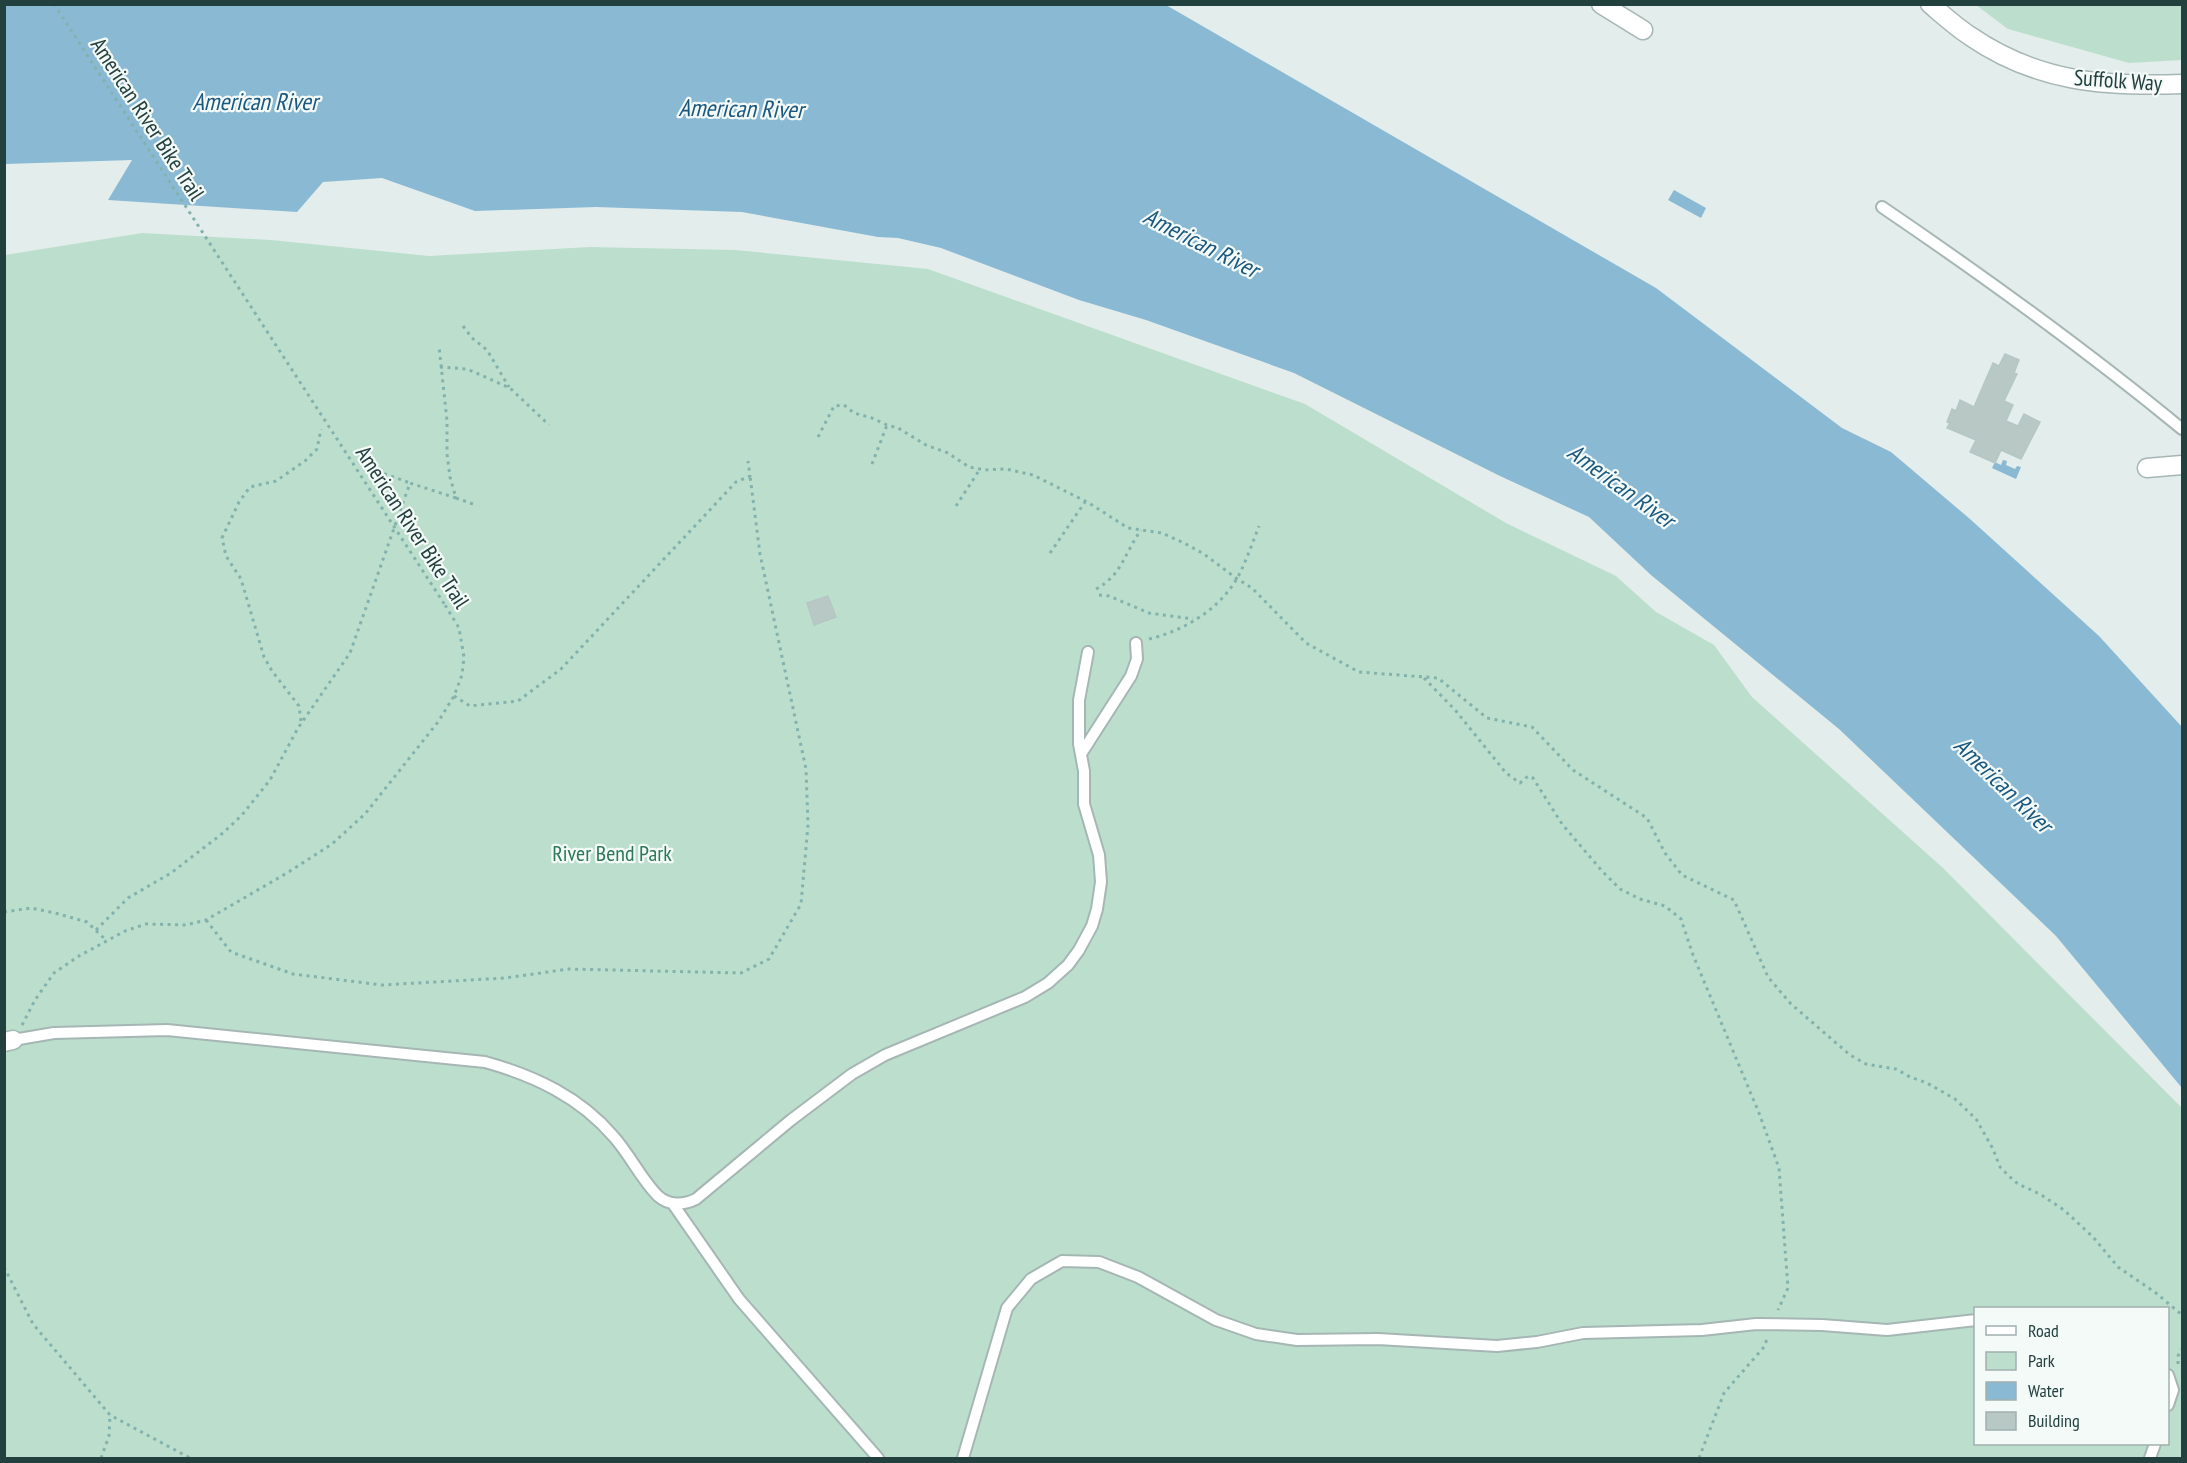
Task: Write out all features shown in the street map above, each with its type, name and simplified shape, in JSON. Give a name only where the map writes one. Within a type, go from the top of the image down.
[{"type":"street","points":[[1601,4],[1643,30]]},
{"type":"street","name":"Suffolk Way","points":[[1930,4],[1972,38],[2013,60],[2042,71],[2102,84],[2133,86],[2182,84]]},
{"type":"street","points":[[2147,468],[2182,465]]},
{"type":"lane","points":[[1882,207],[1962,261],[2075,344],[2182,429]]},
{"type":"lane","points":[[1081,754],[1131,676],[1137,659],[1136,643]]},
{"type":"lane","points":[[672,1204],[688,1203],[696,1199],[791,1120],[852,1074],[885,1055],[1025,997],[1048,983],[1079,950],[1092,926],[1101,882],[1099,855],[1084,804],[1084,771],[1081,754],[1078,700],[1088,652]]},
{"type":"lane","points":[[9,1041],[54,1033],[167,1030],[485,1062],[540,1081],[571,1098],[598,1120],[614,1137],[659,1197],[672,1204],[739,1299],[878,1458]]},
{"type":"lane","points":[[963,1458],[1007,1308],[1031,1279],[1062,1261],[1099,1262],[1138,1277],[1216,1320],[1256,1334],[1297,1340],[1378,1338],[1497,1346],[1537,1342],[1583,1333],[1702,1330],[1756,1324],[1822,1325],[1887,1330],[1974,1320]]},
{"type":"lane","points":[[2169,1378],[2173,1389],[2182,1396]]},
{"type":"lane","points":[[2169,1402],[2173,1389]]},
{"type":"path","name":"American River Bike Trail","points":[[9,1041],[54,973],[106,940],[146,924],[186,925],[206,920],[332,844],[365,814],[438,722],[454,696],[462,675],[464,657],[459,628],[445,605],[54,4]]},
{"type":"path","points":[[463,326],[472,338],[487,350],[510,388],[549,425]]},
{"type":"path","points":[[439,346],[447,421],[447,454],[456,498]]},
{"type":"path","points":[[440,367],[466,369],[510,388]]},
{"type":"path","points":[[818,437],[834,406],[844,405],[854,413],[898,428],[926,445],[948,453],[969,467],[1006,469],[1026,473],[1046,481],[1128,528],[1162,533],[1204,554],[1236,579],[1252,588],[1306,643],[1359,672],[1438,678],[1487,718],[1532,727],[1573,770],[1647,818],[1665,853],[1682,875],[1734,900],[1768,977],[1791,1004],[1850,1055],[1866,1064],[1896,1069],[1955,1099],[1976,1119],[2000,1167],[2009,1176],[2018,1184],[2064,1209],[2093,1237],[2118,1267],[2156,1293],[2182,1315]]},
{"type":"path","points":[[872,464],[887,425]]},
{"type":"path","points":[[301,723],[299,706],[264,657],[241,579],[226,556],[222,538],[239,502],[250,487],[276,481],[305,461],[317,449],[321,429]]},
{"type":"path","points":[[206,920],[231,952],[293,974],[382,986],[505,978],[569,969],[741,973],[769,959],[801,904],[808,825],[806,769],[760,554],[748,461]]},
{"type":"path","points":[[956,506],[980,469]]},
{"type":"path","points":[[377,471],[473,504]]},
{"type":"path","points":[[454,696],[470,706],[518,702],[561,669],[736,482],[750,476]]},
{"type":"path","points":[[96,930],[128,898],[171,873],[223,834],[242,815],[270,780],[301,723],[350,653],[410,483]]},
{"type":"path","points":[[1050,552],[1086,502]]},
{"type":"path","points":[[1136,643],[1164,635],[1195,620],[1221,601],[1236,579],[1259,526]]},
{"type":"path","points":[[1095,590],[1109,582],[1114,576],[1141,530]]},
{"type":"path","points":[[1099,596],[1109,596],[1149,613],[1195,620]]},
{"type":"path","points":[[1422,677],[1456,711],[1506,772],[1520,783],[1528,776],[1533,778],[1562,824],[1620,889],[1640,899],[1665,906],[1681,919],[1693,955],[1747,1082],[1779,1168],[1788,1288],[1764,1347],[1724,1393],[1700,1458]]},
{"type":"path","points":[[4,912],[31,908],[56,913],[87,922],[106,940]]},
{"type":"path","points":[[4,1267],[33,1324],[110,1415],[190,1458]]},
{"type":"path","points":[[100,1458],[109,1436],[110,1415]]},
{"type":"green space","points":[[1976,5],[2182,5],[2182,60],[2129,63],[2008,29]]},
{"type":"green space","name":"River Bend Park","points":[[142,233],[271,240],[429,256],[590,247],[735,250],[928,269],[1305,404],[1506,523],[1616,576],[1656,612],[1714,645],[1752,697],[1942,867],[2182,1108],[2182,1458],[5,1458],[5,255]]},
{"type":"water","name":"American River","points":[[4,5],[1166,5],[1656,288],[1842,428],[1891,452],[1970,519],[2099,636],[2182,727],[2182,1088],[2056,936],[1839,729],[1651,575],[1589,517],[1500,476],[1294,373],[1146,320],[1079,300],[941,248],[898,238],[878,237],[742,212],[596,207],[475,211],[382,178],[323,182],[297,212],[108,200],[132,160],[5,164]]},
{"type":"water","points":[[1674,190],[1706,208],[1701,218],[1668,200]]},
{"type":"water","points":[[2003,460],[2007,461],[2006,465],[2015,469],[2017,466],[2021,467],[2016,479],[1992,468],[1995,462],[2001,465]]},
{"type":"building","points":[[2005,354],[2019,360],[2014,373],[2017,374],[2004,401],[2013,405],[2006,421],[2018,426],[2024,414],[2040,422],[2021,459],[2001,450],[1995,463],[1970,452],[1976,440],[1947,428],[1950,423],[1947,422],[1952,409],[1956,411],[1960,400],[1974,407],[1993,363],[1999,366]]},
{"type":"building","points":[[828,596],[836,617],[814,625],[807,603]]}]
